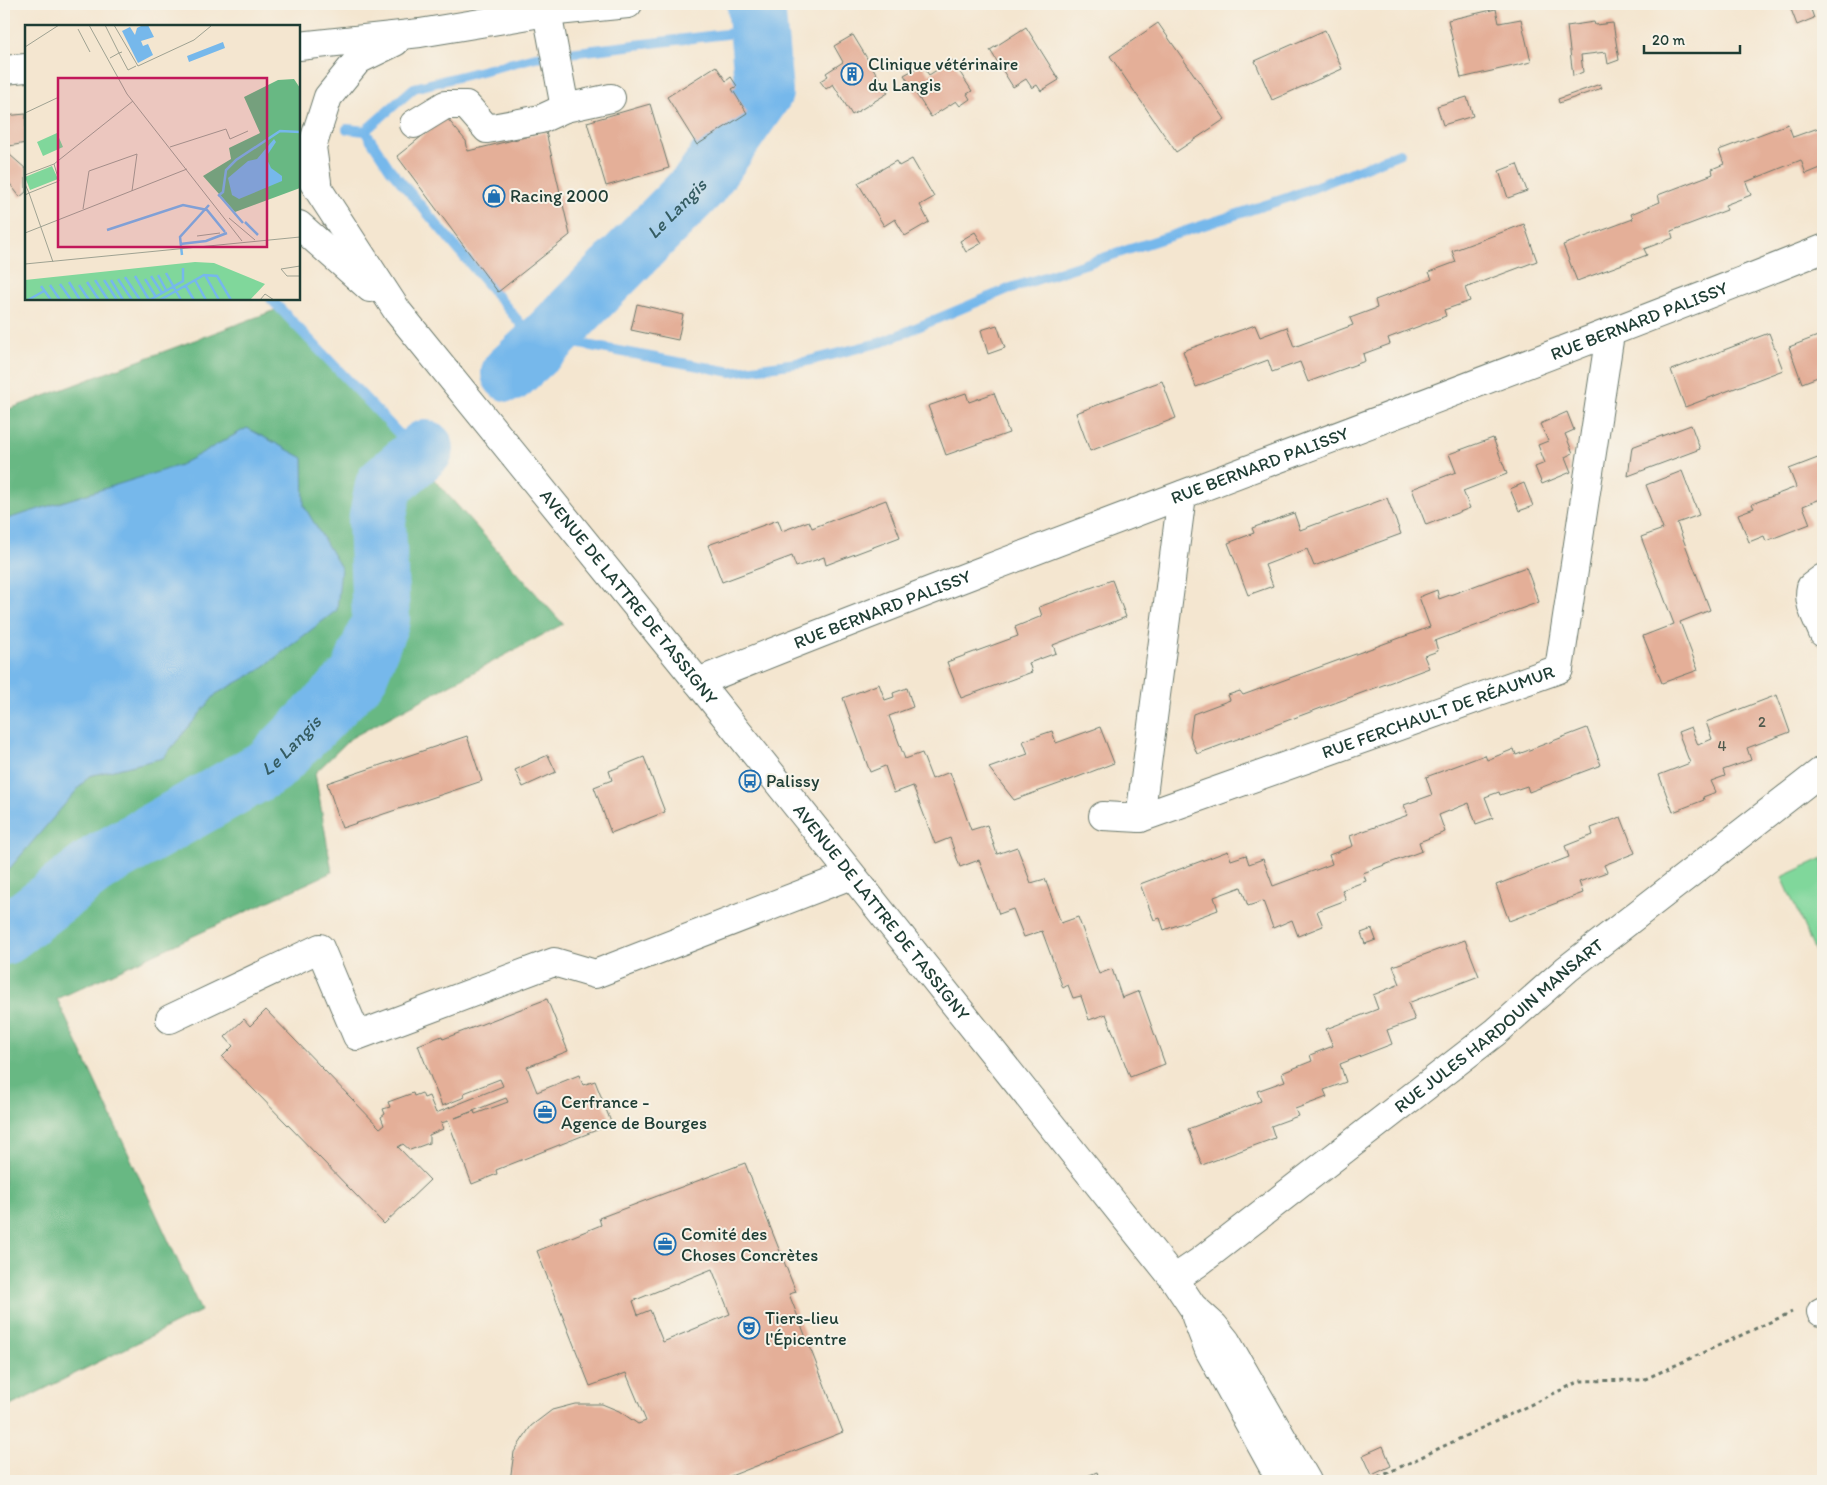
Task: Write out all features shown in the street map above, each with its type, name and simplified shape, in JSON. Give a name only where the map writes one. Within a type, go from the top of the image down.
[{"type":"street","points":[[300,46],[420,33],[547,12],[628,4]]},
{"type":"street","points":[[547,12],[565,108]]},
{"type":"street","name":"AVENUE DE LATTRE DE TASSIGNY","points":[[319,193],[312,147],[328,97],[358,60],[378,48],[420,33]]},
{"type":"street","points":[[4,70],[25,68]]},
{"type":"street","points":[[414,124],[445,105],[466,105],[487,129],[541,118],[565,108],[611,98]]},
{"type":"street","name":"AVENUE DE LATTRE DE TASSIGNY","points":[[300,162],[398,312],[698,682],[1174,1279],[1192,1306],[1208,1350],[1281,1481]]},
{"type":"street","name":"AVENUE DE LATTRE DE TASSIGNY","points":[[300,226],[398,312]]},
{"type":"street","name":"RUE BERNARD PALISSY","points":[[698,682],[1182,495],[1610,334],[1823,249]]},
{"type":"street","name":"RUE FERCHAULT DE RÉAUMUR","points":[[1104,816],[1140,818],[1560,669],[1610,334]]},
{"type":"street","points":[[1140,818],[1182,495]]},
{"type":"street","points":[[1823,578],[1811,587],[1809,600],[1823,633]]},
{"type":"street","name":"RUE JULES HARDOUIN MANSART","points":[[1174,1279],[1198,1263],[1498,1031],[1568,969],[1823,770]]},
{"type":"street","points":[[170,1019],[320,948],[357,1036],[554,962],[595,974],[851,875]]},
{"type":"street","name":"AVENUE DE LATTRE DE TASSIGNY","points":[[1192,1306],[1214,1326],[1226,1341],[1307,1481]]},
{"type":"path","points":[[1371,1481],[1580,1381],[1643,1380],[1814,1311]]},
{"type":"green space","points":[[281,308],[563,624],[351,738],[315,773],[332,872],[57,999],[201,1311],[4,1409],[4,411]]},
{"type":"green space","points":[[1823,858],[1823,970],[1782,877]]},
{"type":"water","points":[[247,428],[303,458],[304,506],[341,568],[337,610],[258,671],[216,694],[163,758],[89,776],[4,875],[4,795],[7,789],[4,782],[4,520],[180,465]]},
{"type":"building","points":[[1789,4],[1809,4],[1814,18],[1797,25]]},
{"type":"building","points":[[1496,9],[1499,23],[1521,19],[1531,62],[1461,78],[1448,20]]},
{"type":"building","points":[[1594,22],[1595,25],[1613,23],[1619,60],[1608,64],[1606,52],[1581,55],[1583,72],[1573,76],[1567,26]]},
{"type":"building","points":[[1158,23],[1225,119],[1176,152],[1110,56]]},
{"type":"building","points":[[1026,27],[1059,80],[1041,91],[1037,85],[1032,88],[1026,79],[1013,87],[990,50]]},
{"type":"building","points":[[1325,30],[1342,69],[1272,100],[1255,61]]},
{"type":"building","name":"Clinique vétérinaire du Langis","points":[[853,35],[888,93],[852,115],[833,84],[826,89],[820,81],[828,76],[826,73],[843,62],[834,46]]},
{"type":"building","points":[[952,60],[972,91],[967,94],[970,99],[960,106],[956,101],[931,117],[904,75],[922,65],[929,75]]},
{"type":"building","points":[[716,66],[726,81],[731,77],[737,86],[732,89],[747,113],[697,145],[667,97]]},
{"type":"building","points":[[1600,84],[1602,88],[1559,103],[1558,99]]},
{"type":"building","points":[[1467,97],[1473,116],[1443,125],[1437,106]]},
{"type":"building","points":[[650,104],[669,168],[606,186],[587,122]]},
{"type":"building","points":[[25,114],[25,143],[9,146],[10,155],[25,168],[25,193],[20,197],[4,176],[4,116]]},
{"type":"building","name":"Racing 2000","points":[[446,117],[466,141],[468,151],[546,132],[570,235],[498,292],[397,156]]},
{"type":"building","points":[[1788,124],[1793,137],[1821,127],[1823,133],[1823,167],[1806,174],[1801,160],[1746,182],[1751,195],[1725,205],[1727,210],[1671,231],[1673,238],[1644,249],[1647,255],[1577,281],[1563,245],[1633,219],[1631,214],[1660,202],[1658,195],[1713,174],[1712,169],[1724,164],[1719,150]]},
{"type":"building","points":[[912,159],[934,197],[920,205],[929,222],[905,236],[895,219],[884,226],[858,183],[896,161],[899,166]]},
{"type":"building","points":[[1517,164],[1527,191],[1508,198],[1499,171]]},
{"type":"building","points":[[1524,224],[1537,261],[1465,288],[1470,301],[1444,310],[1446,316],[1388,338],[1390,344],[1363,354],[1365,361],[1308,382],[1300,362],[1272,372],[1268,360],[1196,387],[1183,351],[1255,325],[1260,337],[1287,327],[1294,347],[1353,325],[1350,318],[1377,308],[1375,300],[1432,279],[1429,272],[1456,262],[1452,251]]},
{"type":"building","points":[[975,232],[982,243],[966,252],[960,241]]},
{"type":"building","points":[[637,304],[683,315],[678,340],[631,330]]},
{"type":"building","points":[[997,325],[1005,348],[988,354],[981,330]]},
{"type":"building","points":[[1769,333],[1783,370],[1685,407],[1671,370]]},
{"type":"building","points":[[1823,334],[1823,375],[1802,383],[1789,347]]},
{"type":"building","points":[[1162,381],[1176,418],[1090,451],[1076,413]]},
{"type":"building","points":[[966,393],[969,402],[994,393],[1009,433],[946,455],[928,406]]},
{"type":"building","points":[[1567,412],[1574,430],[1565,434],[1573,453],[1565,457],[1571,472],[1542,484],[1535,467],[1545,463],[1538,445],[1548,441],[1540,424]]},
{"type":"building","points":[[1691,425],[1700,449],[1628,476],[1632,447]]},
{"type":"building","points":[[1493,438],[1507,474],[1463,491],[1470,508],[1426,525],[1412,489],[1456,472],[1449,454]]},
{"type":"building","points":[[1823,456],[1823,498],[1803,506],[1810,524],[1766,541],[1764,536],[1749,542],[1738,514],[1754,508],[1752,504],[1796,487],[1789,469]]},
{"type":"building","points":[[1682,471],[1699,515],[1677,523],[1710,610],[1680,622],[1698,670],[1662,683],[1643,636],[1674,624],[1641,537],[1663,529],[1646,485]]},
{"type":"building","points":[[1524,483],[1533,506],[1519,511],[1510,489]]},
{"type":"building","points":[[1387,498],[1401,534],[1314,566],[1307,549],[1265,565],[1273,586],[1248,595],[1228,543],[1254,533],[1252,528],[1294,513],[1300,530]]},
{"type":"building","points":[[886,500],[900,537],[826,565],[824,557],[796,567],[792,556],[722,582],[708,545],[778,520],[782,531],[809,521],[812,528]]},
{"type":"building","points":[[1526,567],[1539,602],[1435,641],[1438,651],[1424,656],[1429,668],[1197,754],[1190,736],[1193,714],[1230,700],[1228,695],[1240,691],[1243,695],[1430,627],[1419,597],[1437,590],[1439,599]]},
{"type":"building","points":[[1112,580],[1126,617],[1053,645],[1056,653],[1029,663],[1032,672],[961,698],[947,662],[1018,636],[1015,627],[1042,616],[1039,607]]},
{"type":"building","points":[[879,684],[885,700],[894,697],[893,693],[907,688],[913,707],[889,716],[905,759],[922,753],[932,779],[950,772],[971,830],[987,825],[997,854],[1017,847],[1031,883],[1045,879],[1061,923],[1078,917],[1099,974],[1112,969],[1122,998],[1139,991],[1165,1064],[1130,1077],[1106,1014],[1089,1020],[1081,996],[1073,998],[1068,985],[1063,988],[1042,931],[1024,937],[1013,909],[999,914],[979,860],[960,867],[950,838],[935,844],[913,786],[894,793],[885,766],[870,772],[843,698]]},
{"type":"building","points":[[1777,695],[1790,732],[1747,748],[1751,760],[1723,770],[1725,776],[1711,781],[1716,792],[1703,797],[1704,800],[1673,812],[1659,775],[1690,763],[1678,732],[1691,727],[1698,745],[1712,739],[1706,722]]},
{"type":"building","points":[[1100,727],[1114,763],[1070,780],[1014,800],[989,768],[1028,754],[1023,741],[1052,731],[1056,743]]},
{"type":"building","points":[[1587,728],[1601,765],[1529,792],[1527,786],[1500,795],[1499,792],[1485,797],[1493,818],[1476,824],[1469,803],[1439,815],[1445,832],[1419,842],[1422,851],[1363,873],[1366,881],[1342,890],[1346,900],[1317,911],[1323,926],[1298,936],[1292,920],[1273,928],[1263,901],[1248,906],[1241,887],[1214,897],[1218,910],[1164,930],[1160,918],[1154,920],[1140,884],[1228,851],[1231,860],[1246,855],[1249,864],[1263,859],[1273,886],[1332,864],[1329,855],[1353,846],[1350,836],[1408,815],[1404,805],[1432,795],[1426,777],[1485,755],[1487,760],[1514,749],[1516,755]]},
{"type":"building","points":[[467,736],[482,781],[342,828],[327,783]]},
{"type":"building","points":[[548,755],[556,772],[523,787],[515,770]]},
{"type":"building","points":[[644,757],[665,812],[611,833],[594,787],[612,780],[609,771]]},
{"type":"building","points":[[1621,817],[1635,853],[1604,865],[1607,872],[1579,882],[1583,893],[1509,921],[1496,885],[1569,857],[1565,846],[1593,835],[1591,828]]},
{"type":"building","points":[[1372,929],[1376,940],[1365,944],[1361,933]]},
{"type":"building","points":[[1465,940],[1479,976],[1408,1003],[1415,1020],[1387,1030],[1392,1044],[1340,1064],[1346,1082],[1324,1090],[1327,1097],[1295,1109],[1298,1116],[1271,1126],[1275,1138],[1202,1165],[1188,1129],[1261,1101],[1257,1091],[1285,1081],[1282,1073],[1312,1061],[1310,1055],[1333,1046],[1326,1029],[1378,1009],[1373,995],[1400,984],[1393,966]]},
{"type":"building","name":"Cerfrance - Agence de Bourges","points":[[547,999],[568,1051],[527,1067],[537,1092],[579,1075],[583,1085],[595,1081],[611,1122],[601,1126],[602,1128],[496,1170],[497,1174],[472,1184],[448,1121],[441,1123],[443,1129],[429,1135],[429,1143],[410,1150],[403,1144],[398,1147],[430,1180],[384,1224],[222,1057],[233,1046],[225,1037],[244,1019],[250,1026],[266,1010],[380,1128],[384,1125],[381,1117],[385,1114],[383,1109],[390,1107],[388,1102],[413,1093],[414,1096],[422,1093],[424,1098],[429,1096],[436,1113],[503,1086],[500,1079],[464,1093],[465,1097],[442,1106],[418,1045],[442,1036],[443,1039]],"holes":[[[506,1098],[508,1102],[475,1114],[474,1111],[455,1118]]]},
{"type":"building","name":"Tiers-lieu l'Épicentre","points":[[745,1163],[796,1292],[789,1294],[843,1432],[718,1481],[510,1481],[514,1452],[531,1426],[552,1410],[575,1404],[602,1404],[619,1411],[638,1424],[646,1421],[626,1373],[590,1386],[537,1251],[601,1225],[599,1218]],"holes":[[[712,1269],[730,1314],[663,1342],[650,1310],[638,1315],[633,1301]]]},
{"type":"building","points":[[1383,1446],[1391,1466],[1372,1475],[1363,1455]]},
{"type":"building","points":[[1097,1472],[1100,1481],[1075,1481]]},
{"type":"waterway","name":"Le Langis","points":[[510,373],[548,338],[700,184],[764,92],[756,4]]},
{"type":"waterway","points":[[347,129],[365,131],[414,88],[536,57],[759,30]]},
{"type":"waterway","points":[[365,131],[390,169],[525,329],[548,338],[731,372],[804,362],[882,342],[1008,289],[1290,197],[1400,153]]},
{"type":"waterway","points":[[272,300],[419,455]]},
{"type":"waterway","name":"Le Langis","points":[[4,936],[100,862],[270,766],[358,677],[381,620],[377,521],[384,485],[425,449]]},
{"type":"place","name":"Clinique vétérinaire du Langis","points":[[852,74]]},
{"type":"place","name":"Racing 2000","points":[[494,196]]},
{"type":"place","name":"Palissy","points":[[750,781]]},
{"type":"place","name":"Cerfrance - Agence de Bourges","points":[[545,1112]]},
{"type":"place","name":"Comité des Choses Concrètes","points":[[665,1244]]},
{"type":"place","name":"Tiers-lieu l'Épicentre","points":[[749,1328]]}]
